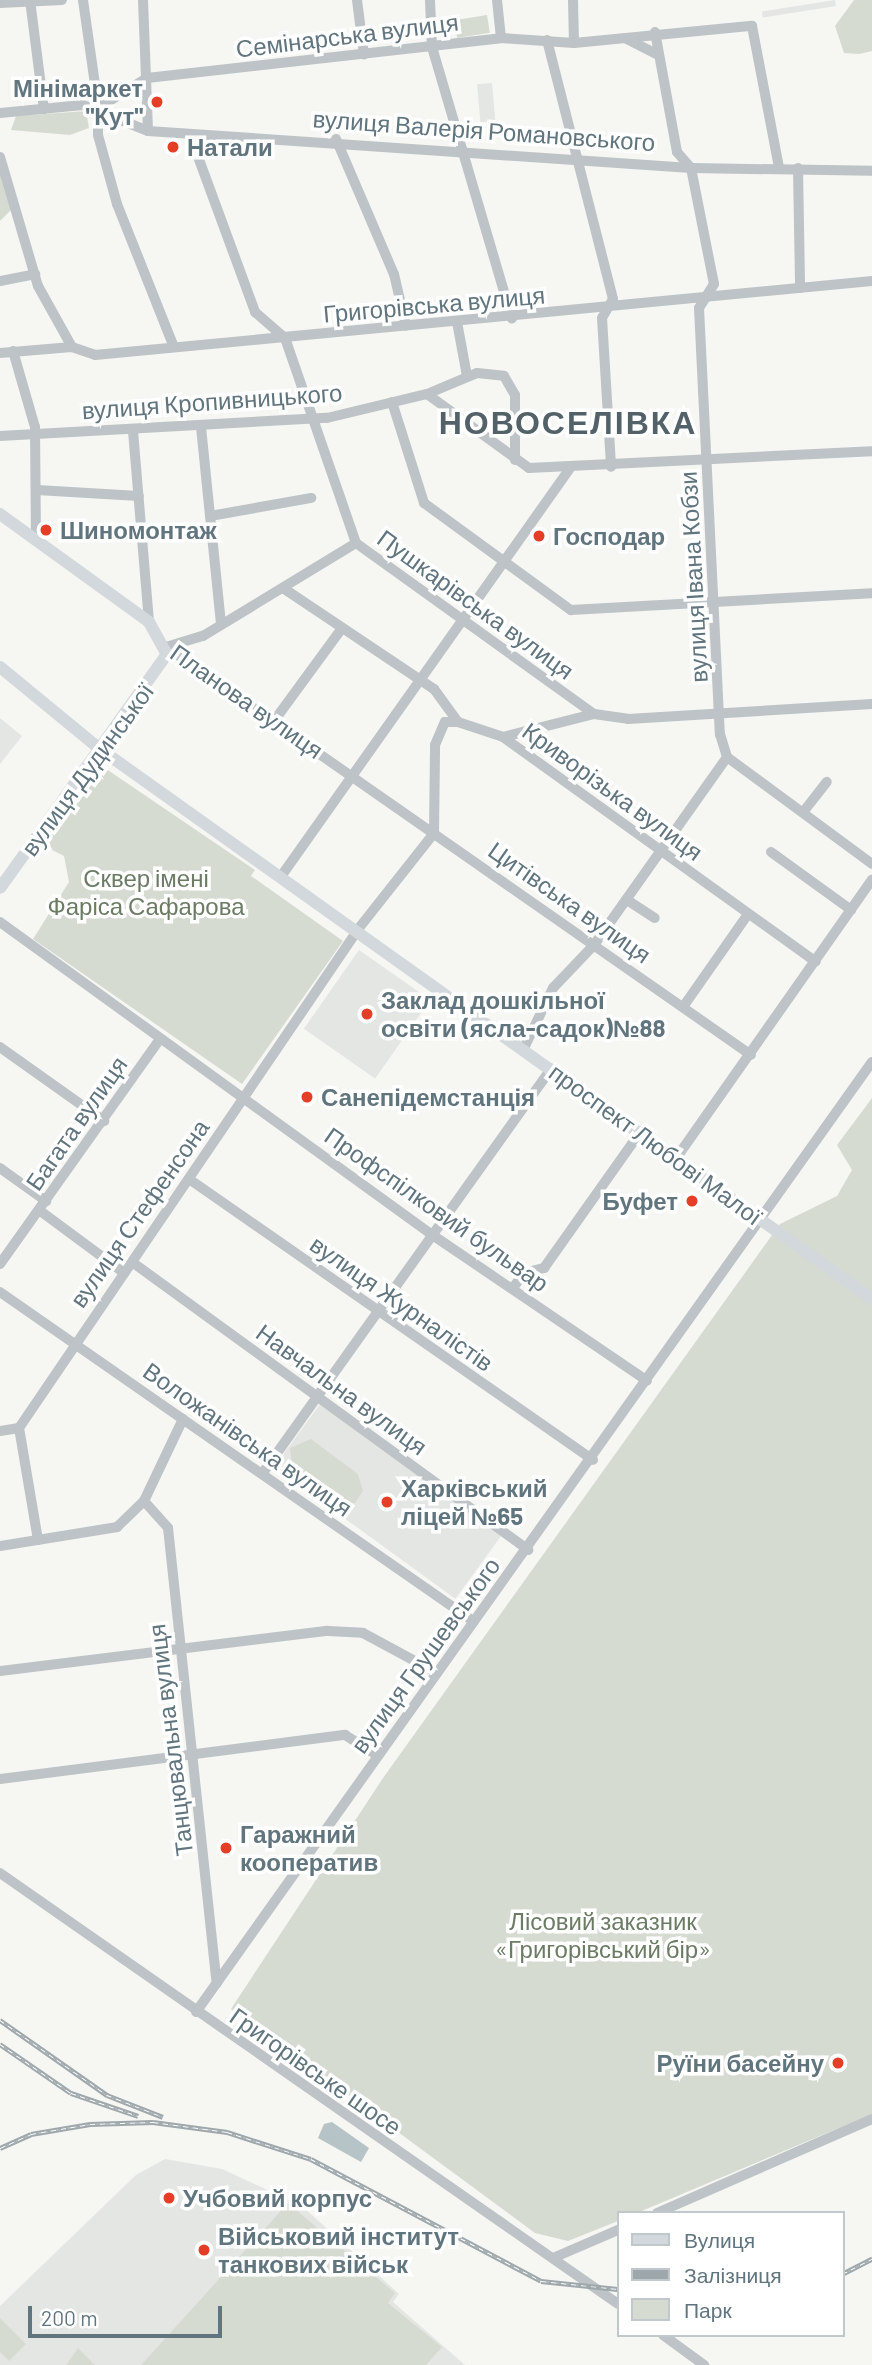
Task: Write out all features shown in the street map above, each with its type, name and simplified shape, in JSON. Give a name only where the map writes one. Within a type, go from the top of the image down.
[{"type":"main road","name":"Планова вулиця","points":[[0,514],[149,622],[166,648]]},
{"type":"main road","name":"вулиця Дудинської","points":[[0,888],[162,667],[166,648]]},
{"type":"main road","name":"проспект Любові Малої","points":[[0,667],[100,749],[282,874],[872,1299]]},
{"type":"street","points":[[0,4],[62,0]]},
{"type":"street","points":[[83,0],[98,106],[98,135],[117,204],[174,347]]},
{"type":"street","points":[[143,0],[148,131]]},
{"type":"street","points":[[357,0],[364,55]]},
{"type":"street","points":[[430,0],[432,47],[512,318]]},
{"type":"street","points":[[497,0],[501,38]]},
{"type":"street","points":[[573,0],[574,43]]},
{"type":"street","points":[[31,2],[44,109]]},
{"type":"street","name":"Семінарська вулиця","points":[[0,113],[98,106],[147,78],[501,38],[574,43],[655,33],[752,26],[779,168]]},
{"type":"street","name":"вулиця Івана Кобзи","points":[[655,33],[677,152],[691,167],[714,284],[699,309],[720,714],[727,757]]},
{"type":"street","points":[[622,37],[659,55]]},
{"type":"street","points":[[547,40],[574,158],[606,258],[613,299],[602,318],[611,467]]},
{"type":"street","name":"вулиця Валерія Романовського","points":[[98,106],[148,131],[190,135],[336,139],[691,167],[872,171]]},
{"type":"street","points":[[190,135],[255,312],[285,338]]},
{"type":"street","points":[[336,139],[394,274],[406,326]]},
{"type":"street","points":[[0,157],[35,274],[72,347]]},
{"type":"street","points":[[798,169],[800,288]]},
{"type":"street","points":[[0,281],[35,274]]},
{"type":"street","name":"Григорівська вулиця","points":[[0,353],[72,347],[95,355],[406,326],[607,311],[872,281]]},
{"type":"street","points":[[457,322],[467,376],[504,376],[515,395],[516,460]]},
{"type":"street","name":"Пушкарівська вулиця","points":[[285,338],[310,420],[356,543],[594,714]]},
{"type":"street","points":[[13,351],[33,433],[37,490],[36,539]]},
{"type":"street","name":"вулиця Кропивницького","points":[[0,436],[310,420],[427,394],[467,376]]},
{"type":"street","points":[[427,394],[529,468],[611,467],[872,451]]},
{"type":"street","points":[[392,402],[424,503],[571,610],[872,593]]},
{"type":"street","points":[[201,427],[221,623]]},
{"type":"street","points":[[133,431],[149,622]]},
{"type":"street","points":[[282,874],[501,560],[569,469]]},
{"type":"street","points":[[37,490],[139,496]]},
{"type":"street","points":[[210,516],[311,498]]},
{"type":"street","points":[[166,648],[221,623],[356,543]]},
{"type":"street","name":"Криворізька вулиця","points":[[283,587],[418,680],[458,722],[502,737],[816,962]]},
{"type":"street","points":[[274,721],[342,628]]},
{"type":"street","name":"Планова вулиця","points":[[166,648],[434,833]]},
{"type":"street","points":[[502,737],[594,714],[628,719],[872,704]]},
{"type":"street","points":[[434,833],[435,745],[445,722],[458,722]]},
{"type":"street","points":[[524,1048],[553,988],[594,945],[727,757],[804,811],[872,864]]},
{"type":"street","points":[[804,811],[827,782]]},
{"type":"street","name":"вулиця Стефенсона","points":[[19,1428],[73,1345],[359,929],[434,833]]},
{"type":"street","name":"Цитівська вулиця","points":[[434,833],[751,1055]]},
{"type":"street","points":[[771,852],[851,910]]},
{"type":"street","points":[[677,1157],[872,880]]},
{"type":"street","points":[[627,900],[655,918]]},
{"type":"street","points":[[683,1007],[748,914]]},
{"type":"street","name":"Профспілковий бульвар","points":[[0,922],[431,1234],[647,1381]]},
{"type":"street","name":"Багата вулиця","points":[[0,1264],[160,1039]]},
{"type":"street","points":[[0,1047],[104,1121]]},
{"type":"street","name":"вулиця Грушевського","points":[[196,2012],[473,1621],[593,1460],[872,1062]]},
{"type":"street","points":[[262,1474],[375,1311],[551,1069]]},
{"type":"street","points":[[513,1288],[524,1273],[544,1268],[641,1131]]},
{"type":"street","points":[[0,1168],[46,1201]]},
{"type":"street","name":"вулиця Журналістів","points":[[189,1179],[375,1311],[593,1460]]},
{"type":"street","points":[[39,1210],[124,1273]]},
{"type":"street","name":"Навчальна вулиця","points":[[132,1262],[528,1550]]},
{"type":"street","name":"Воложанівська вулиця","points":[[0,1292],[473,1621]]},
{"type":"street","points":[[0,1546],[117,1527],[144,1501],[183,1419]]},
{"type":"street","points":[[0,1431],[19,1428],[38,1539]]},
{"type":"street","name":"Танцювальна вулиця","points":[[144,1501],[168,1528],[194,1754],[216,1983]]},
{"type":"street","points":[[0,1671],[181,1652],[328,1631],[363,1633],[438,1673]]},
{"type":"street","points":[[0,1779],[345,1735],[377,1755]]},
{"type":"street","name":"Григорівське шосе","points":[[0,1874],[616,2303]]},
{"type":"street","points":[[662,2211],[872,2119]]},
{"type":"street","points":[[553,2258],[616,2231]]},
{"type":"street","points":[[666,2337],[705,2365]]},
{"type":"shaded area","points":[[835,0],[836,6],[763,18],[762,12]]},
{"type":"shaded area","points":[[492,83],[495,121],[480,122],[477,84]]},
{"type":"shaded area","points":[[0,718],[22,736],[0,764]]},
{"type":"shaded area","name":"Заклад дошкільної освіти (ясла-садок)№88","points":[[359,950],[430,1000],[375,1079],[304,1029]]},
{"type":"shaded area","name":"Харківський ліцей №65","points":[[320,1404],[501,1536],[455,1599],[274,1467]]},
{"type":"shaded area","points":[[332,2122],[369,2148],[361,2162],[318,2138],[324,2124]]},
{"type":"shaded area","name":"Військовий інститут танкових військ","points":[[165,2159],[222,2169],[302,2206],[399,2294],[393,2302],[465,2365],[0,2365],[0,2306],[136,2175]]},
{"type":"green space","points":[[854,0],[872,0],[872,51],[859,54],[844,53],[835,26]]},
{"type":"green space","points":[[487,15],[490,33],[457,38],[454,20]]},
{"type":"green space","points":[[86,111],[89,128],[70,135],[11,130],[16,116]]},
{"type":"green space","points":[[0,167],[12,209],[0,221]]},
{"type":"green space","name":"Сквер імені Фаріса Сафарова","points":[[93,760],[255,870],[251,876],[343,941],[242,1084],[33,939],[69,882],[64,856],[48,848],[42,828]]},
{"type":"green space","name":"Лісовий заказник «Григорівський бір»","points":[[872,1098],[872,2114],[642,2211],[616,2211],[616,2222],[568,2241],[535,2233],[231,2009],[383,1778],[780,1224],[837,1196],[852,1170],[837,1145]]},
{"type":"green space","points":[[311,1439],[358,1474],[363,1491],[355,1503],[334,1503],[293,1473],[290,1448]]},
{"type":"green space","points":[[288,2203],[395,2293],[388,2303],[442,2347],[426,2365],[141,2365]]},
{"type":"green space","points":[[0,2318],[26,2344],[9,2361],[0,2352]]},
{"type":"green space","points":[[78,2348],[95,2365],[66,2365]]},
{"type":"railway","points":[[0,2020],[107,2095],[163,2117]]},
{"type":"railway","points":[[0,2044],[71,2093],[138,2116]]},
{"type":"railway","points":[[0,2148],[31,2134],[90,2124],[153,2122],[227,2132],[311,2159],[541,2281],[616,2289]]},
{"type":"railway","points":[[844,2273],[872,2259]]},
{"type":"place","name":"Мінімаркет \"Кут\"","points":[[157,102]]},
{"type":"place","name":"Натали","points":[[173,147]]},
{"type":"place","name":"Шиномонтаж","points":[[46,530]]},
{"type":"place","name":"Господар","points":[[539,536]]},
{"type":"place","name":"Заклад дошкільної освіти (ясла-садок)№88","points":[[367,1014]]},
{"type":"place","name":"Санепідемстанція","points":[[307,1097]]},
{"type":"place","name":"Буфет","points":[[692,1201]]},
{"type":"place","name":"Харківський ліцей №65","points":[[387,1502]]},
{"type":"place","name":"Гаражний кооператив","points":[[226,1848]]},
{"type":"place","name":"Руїни басейну","points":[[838,2063]]},
{"type":"place","name":"Учбовий корпус","points":[[169,2198]]},
{"type":"place","name":"Військовий інститут танкових військ","points":[[204,2250]]},
{"type":"district","name":"НОВОСЕЛІВКА","points":[[568,421]]}]
